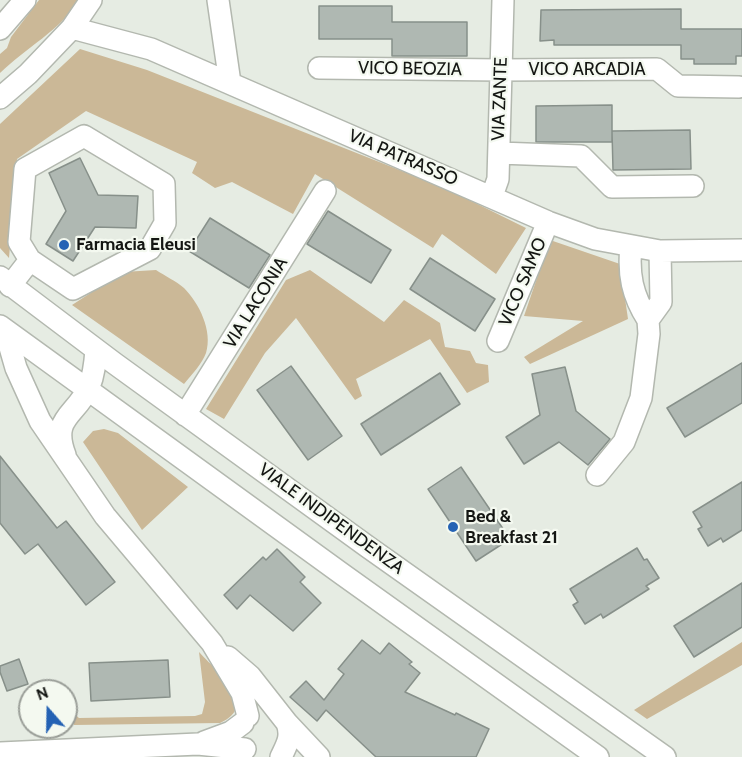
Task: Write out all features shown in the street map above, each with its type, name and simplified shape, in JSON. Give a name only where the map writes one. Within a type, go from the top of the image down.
[{"type":"street","points":[[0,29],[25,0]]},
{"type":"street","points":[[0,98],[28,74],[72,28],[91,0]]},
{"type":"street","points":[[218,0],[230,83]]},
{"type":"street","name":"VIA ZANTE","points":[[492,196],[498,179],[503,0]]},
{"type":"street","name":"VIA PATRASSO","points":[[72,28],[151,49],[548,222],[595,239],[660,251],[742,250]]},
{"type":"street","name":"VICO BEOZIA","points":[[318,68],[501,70]]},
{"type":"street","name":"VICO ARCADIA","points":[[501,70],[657,69],[678,86],[739,87]]},
{"type":"street","points":[[84,136],[164,184],[165,223],[150,249],[73,289],[30,260],[19,242],[25,169],[84,136]]},
{"type":"street","points":[[499,153],[581,156],[612,187],[693,186]]},
{"type":"street","name":"VIA LACONIA","points":[[185,415],[326,191]]},
{"type":"street","name":"VICO SAMO","points":[[498,341],[548,222]]},
{"type":"street","points":[[597,475],[624,442],[641,398],[649,334],[648,320],[636,301],[629,264],[631,246]]},
{"type":"street","points":[[648,320],[661,302],[660,251]]},
{"type":"street","points":[[5,282],[30,260]]},
{"type":"street","name":"VIALE INDIPENDENZA","points":[[5,282],[653,754]]},
{"type":"street","points":[[2,328],[598,757]]},
{"type":"street","points":[[2,328],[15,368],[40,421],[105,516],[212,643],[250,676],[284,719],[319,757]]},
{"type":"street","points":[[66,458],[60,440],[60,430],[88,390],[94,374],[96,350]]},
{"type":"street","points":[[68,418],[88,406],[111,407]]},
{"type":"street","points":[[212,643],[242,693],[245,719],[240,732],[241,741],[252,755]]},
{"type":"street","points":[[0,753],[100,752],[198,744],[231,732],[256,711],[265,709],[274,711],[284,719],[290,732],[289,741],[280,754]]},
{"type":"street","points":[[198,744],[252,755]]},
{"type":"shaded area","points":[[39,0],[80,0],[63,21],[0,73],[0,54],[7,48],[11,37]]},
{"type":"shaded area","points":[[80,49],[147,70],[445,188],[526,228],[496,274],[442,234],[433,248],[315,174],[293,214],[232,182],[215,188],[192,173],[197,162],[86,111],[17,159],[9,258],[0,248],[0,124]]},
{"type":"shaded area","points":[[550,240],[620,264],[628,319],[530,364],[524,357],[583,321],[524,316]]},
{"type":"shaded area","points":[[156,270],[181,285],[190,294],[206,327],[208,345],[206,353],[184,384],[72,305],[123,272]]},
{"type":"shaded area","points":[[310,270],[384,322],[404,300],[440,323],[445,347],[470,351],[476,363],[488,365],[489,382],[467,393],[430,339],[356,379],[362,396],[355,400],[296,318],[265,353],[224,419],[206,409],[286,280]]},
{"type":"shaded area","points":[[104,429],[118,433],[188,487],[142,530],[83,442],[93,431]]},
{"type":"shaded area","points":[[742,642],[742,665],[647,719],[634,710]]},
{"type":"shaded area","points":[[199,652],[231,688],[236,698],[236,707],[232,716],[220,723],[78,725],[78,717],[195,716],[202,714],[205,702]]},
{"type":"building","points":[[319,6],[392,6],[392,22],[467,22],[467,56],[392,56],[392,39],[319,39]]},
{"type":"building","points":[[681,9],[681,29],[742,29],[742,56],[736,56],[736,64],[694,64],[694,59],[681,59],[681,45],[554,45],[554,40],[540,41],[541,10]]},
{"type":"building","points":[[612,105],[612,142],[536,142],[536,106]]},
{"type":"building","points":[[690,130],[691,169],[613,170],[612,131]]},
{"type":"building","points":[[80,158],[98,195],[138,196],[136,228],[95,227],[73,261],[46,244],[66,211],[49,173]]},
{"type":"building","points":[[328,211],[391,250],[371,283],[307,244]]},
{"type":"building","points":[[210,218],[270,255],[249,288],[189,251]]},
{"type":"building","points":[[430,258],[495,299],[475,331],[410,289]]},
{"type":"building","points":[[742,363],[742,403],[685,437],[667,408]]},
{"type":"building","points":[[291,366],[342,436],[308,460],[257,390]]},
{"type":"building","points":[[565,367],[576,411],[610,439],[588,465],[559,442],[524,464],[506,437],[540,415],[532,374]]},
{"type":"building","points":[[440,373],[460,404],[381,455],[361,424]]},
{"type":"building","points":[[0,456],[57,528],[66,521],[115,582],[86,605],[38,544],[25,554],[0,523]]},
{"type":"building","points":[[461,467],[510,539],[476,561],[428,489]]},
{"type":"building","points":[[742,482],[742,530],[723,542],[721,538],[708,546],[698,529],[702,527],[693,512]]},
{"type":"building","points":[[637,548],[659,578],[646,586],[649,589],[603,618],[601,614],[585,624],[573,605],[578,602],[570,589]]},
{"type":"building","points":[[277,549],[305,577],[300,582],[321,603],[293,631],[250,595],[237,609],[224,595],[263,557],[266,560]]},
{"type":"building","points":[[742,583],[742,627],[694,657],[674,626]]},
{"type":"building","points":[[362,640],[380,654],[389,643],[412,662],[409,664],[420,673],[405,692],[489,729],[476,757],[376,757],[326,710],[317,721],[290,697],[306,681],[324,700],[344,674],[338,669]]},
{"type":"building","points":[[19,659],[26,679],[18,679],[18,687],[7,691],[0,666]]},
{"type":"building","points":[[168,660],[170,697],[91,701],[89,663]]},
{"type":"place","name":"Farmacia Eleusi","points":[[64,245]]},
{"type":"place","name":"Bed & Breakfast 21","points":[[453,527]]}]
